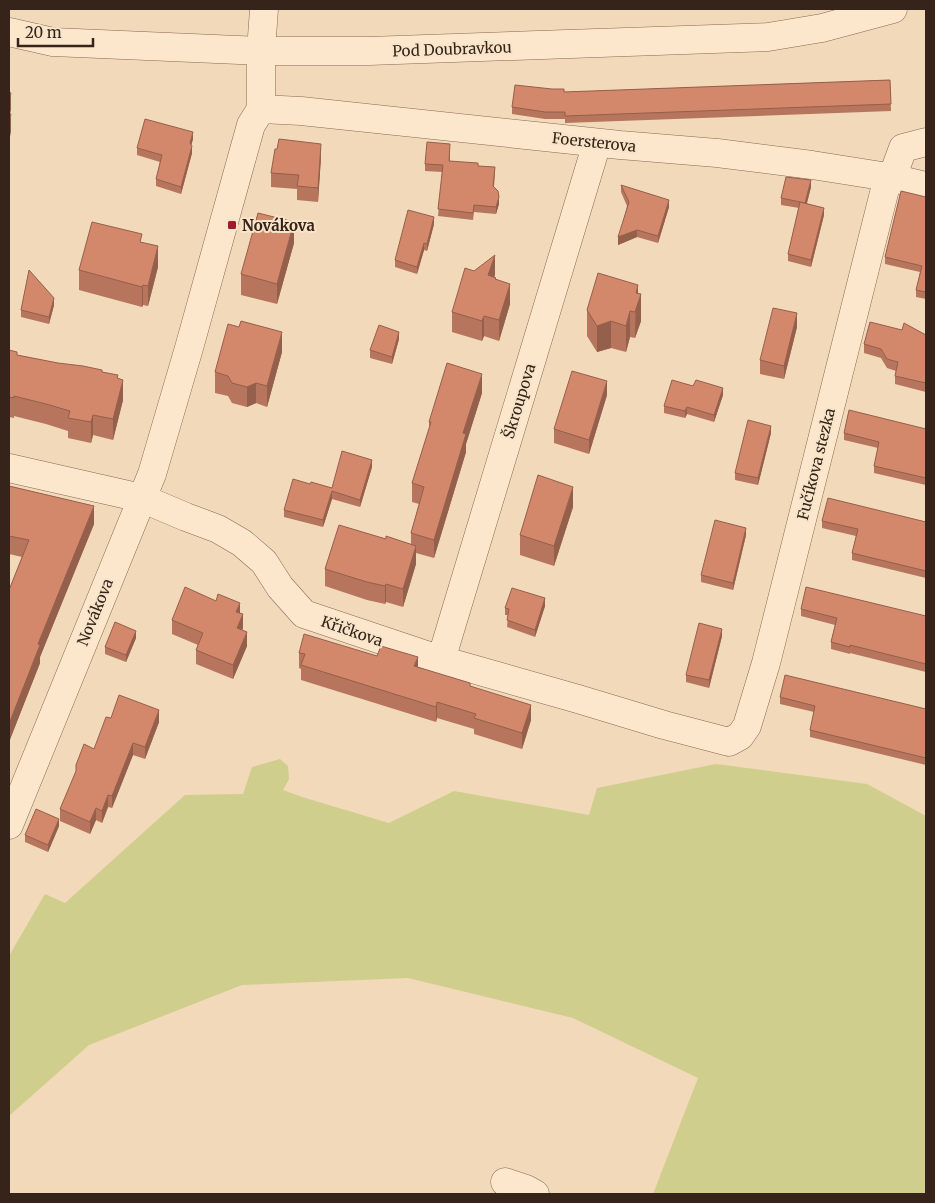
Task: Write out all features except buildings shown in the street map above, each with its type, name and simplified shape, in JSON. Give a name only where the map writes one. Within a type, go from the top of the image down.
[{"type":"street","name":"Novákova","points":[[9,825],[152,474],[251,125],[261,109],[261,51],[264,9]]},
{"type":"street","name":"Pod Doubravkou","points":[[9,32],[53,42],[261,51],[369,52],[768,37],[822,28],[893,9]]},
{"type":"street","name":"Foersterova","points":[[261,109],[301,111],[597,143],[717,153],[812,165],[926,186]]},
{"type":"street","name":"Fučíkova stezka","points":[[728,742],[740,736],[747,726],[766,663],[890,178],[903,148],[926,142]]},
{"type":"street","name":"Škroupova","points":[[441,660],[597,143]]},
{"type":"street","name":"Křičkova","points":[[9,468],[141,498],[218,528],[242,543],[264,562],[280,587],[304,614],[441,660],[728,742]]},
{"type":"street","points":[[505,1182],[535,1194]]},
{"type":"shaded area","points":[[280,759],[288,766],[289,779],[283,790],[389,823],[454,791],[589,815],[597,788],[716,764],[867,784],[926,816],[926,1194],[653,1194],[698,1078],[573,1018],[408,978],[242,985],[89,1045],[9,1116],[9,956],[45,894],[65,903],[185,795],[243,794],[252,767]]},
{"type":"place","name":"Novákova","points":[[232,225]]}]
